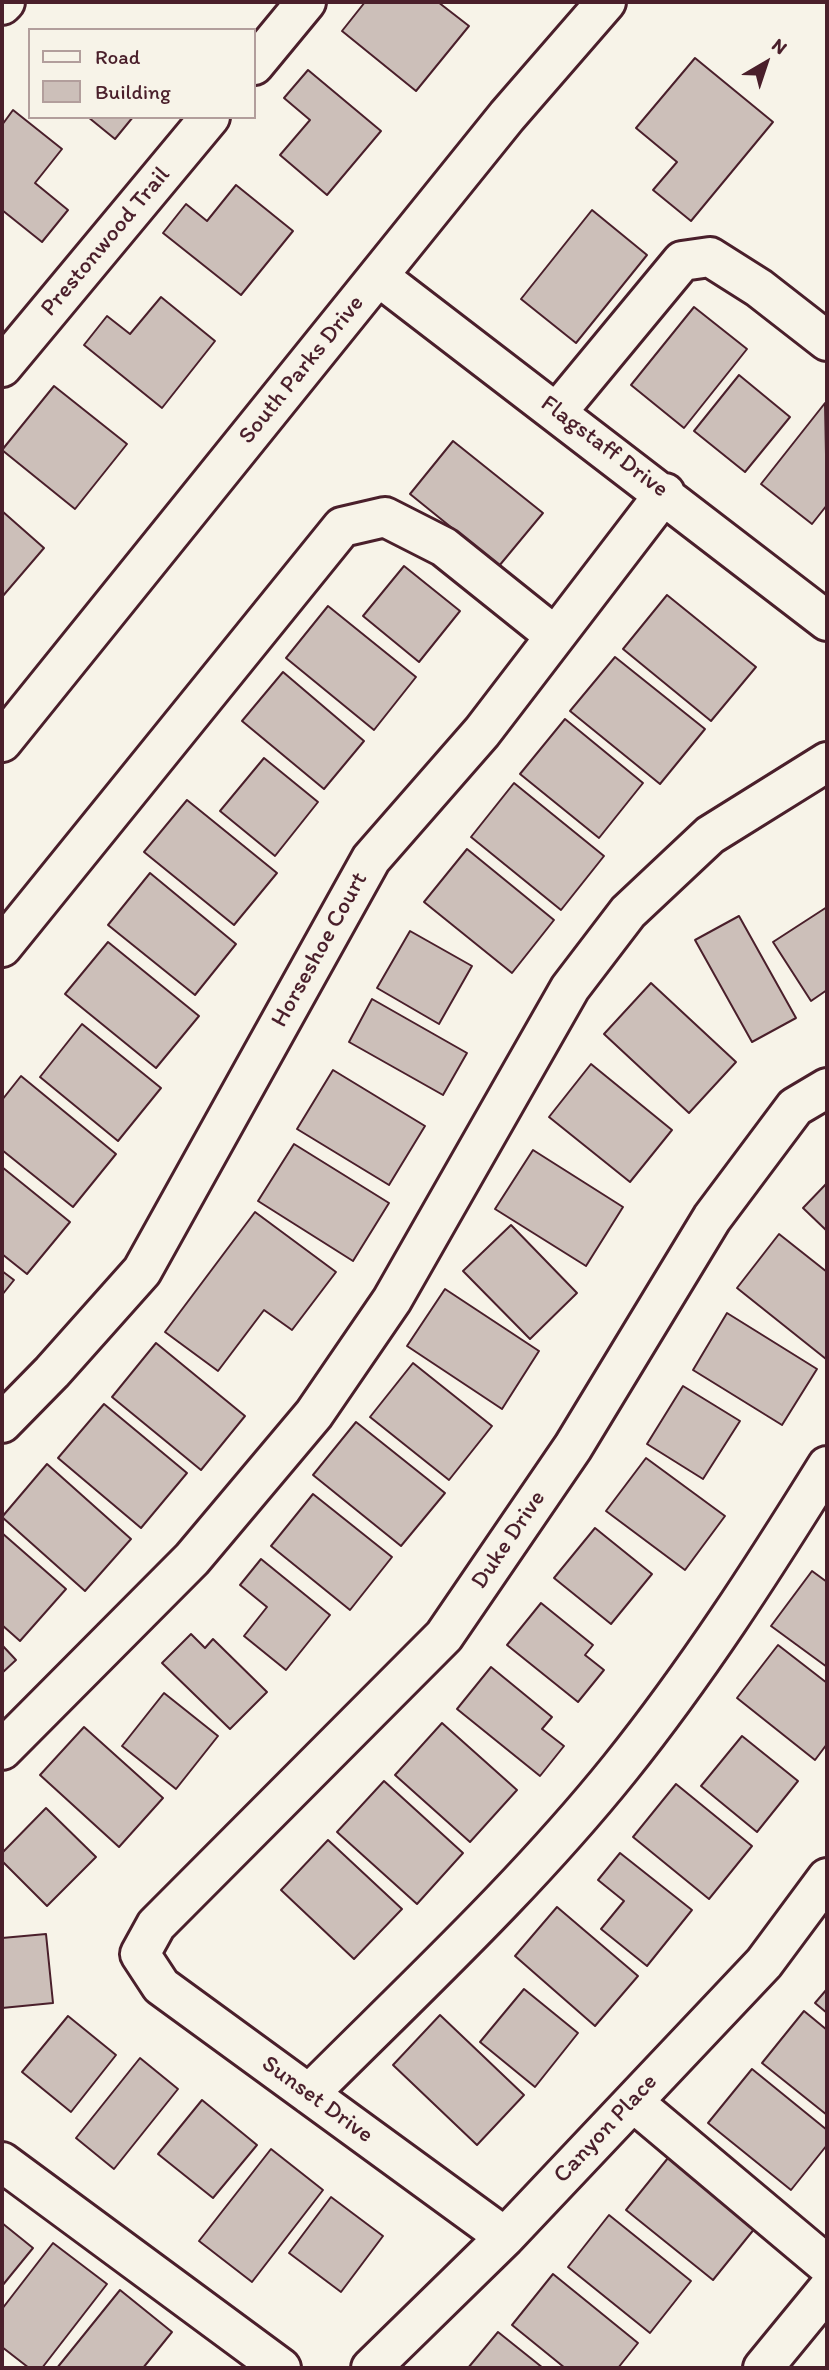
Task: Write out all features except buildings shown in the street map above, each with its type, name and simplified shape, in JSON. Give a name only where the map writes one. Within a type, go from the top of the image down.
[{"type":"street","points":[[256,63],[306,2]]},
{"type":"street","name":"South Parks Drive","points":[[2,742],[507,116],[606,2]]},
{"type":"street","name":"Prestonwood Trail","points":[[2,367],[208,119]]},
{"type":"street","points":[[557,412],[682,261],[710,257],[759,288],[827,341]]},
{"type":"street","name":"Flagstaff Drive","points":[[378,276],[827,621]]},
{"type":"street","name":"Horseshoe Court","points":[[2,1423],[52,1372],[142,1271],[371,859],[482,732],[665,494]]},
{"type":"street","points":[[2,947],[342,527],[385,517],[444,547],[555,636]]},
{"type":"street","points":[[2,1750],[192,1559],[314,1414],[392,1300],[570,988],[628,912],[710,835],[827,762]]},
{"type":"street","name":"Duke Drive","points":[[140,1954],[156,1925],[444,1636],[573,1447],[712,1218],[795,1107],[827,1088]]},
{"type":"street","points":[[309,2094],[525,1878],[620,1767],[748,1593],[827,1465]]},
{"type":"street","name":"Canyon Place","points":[[372,2368],[505,2237],[764,1963],[827,1878]]},
{"type":"street","name":"Sunset Drive","points":[[140,1954],[161,1986],[505,2237]]},
{"type":"street","points":[[633,2102],[827,2265]]},
{"type":"street","points":[[2,2162],[281,2368]]},
{"type":"street","points":[[763,2368],[827,2290]]}]
